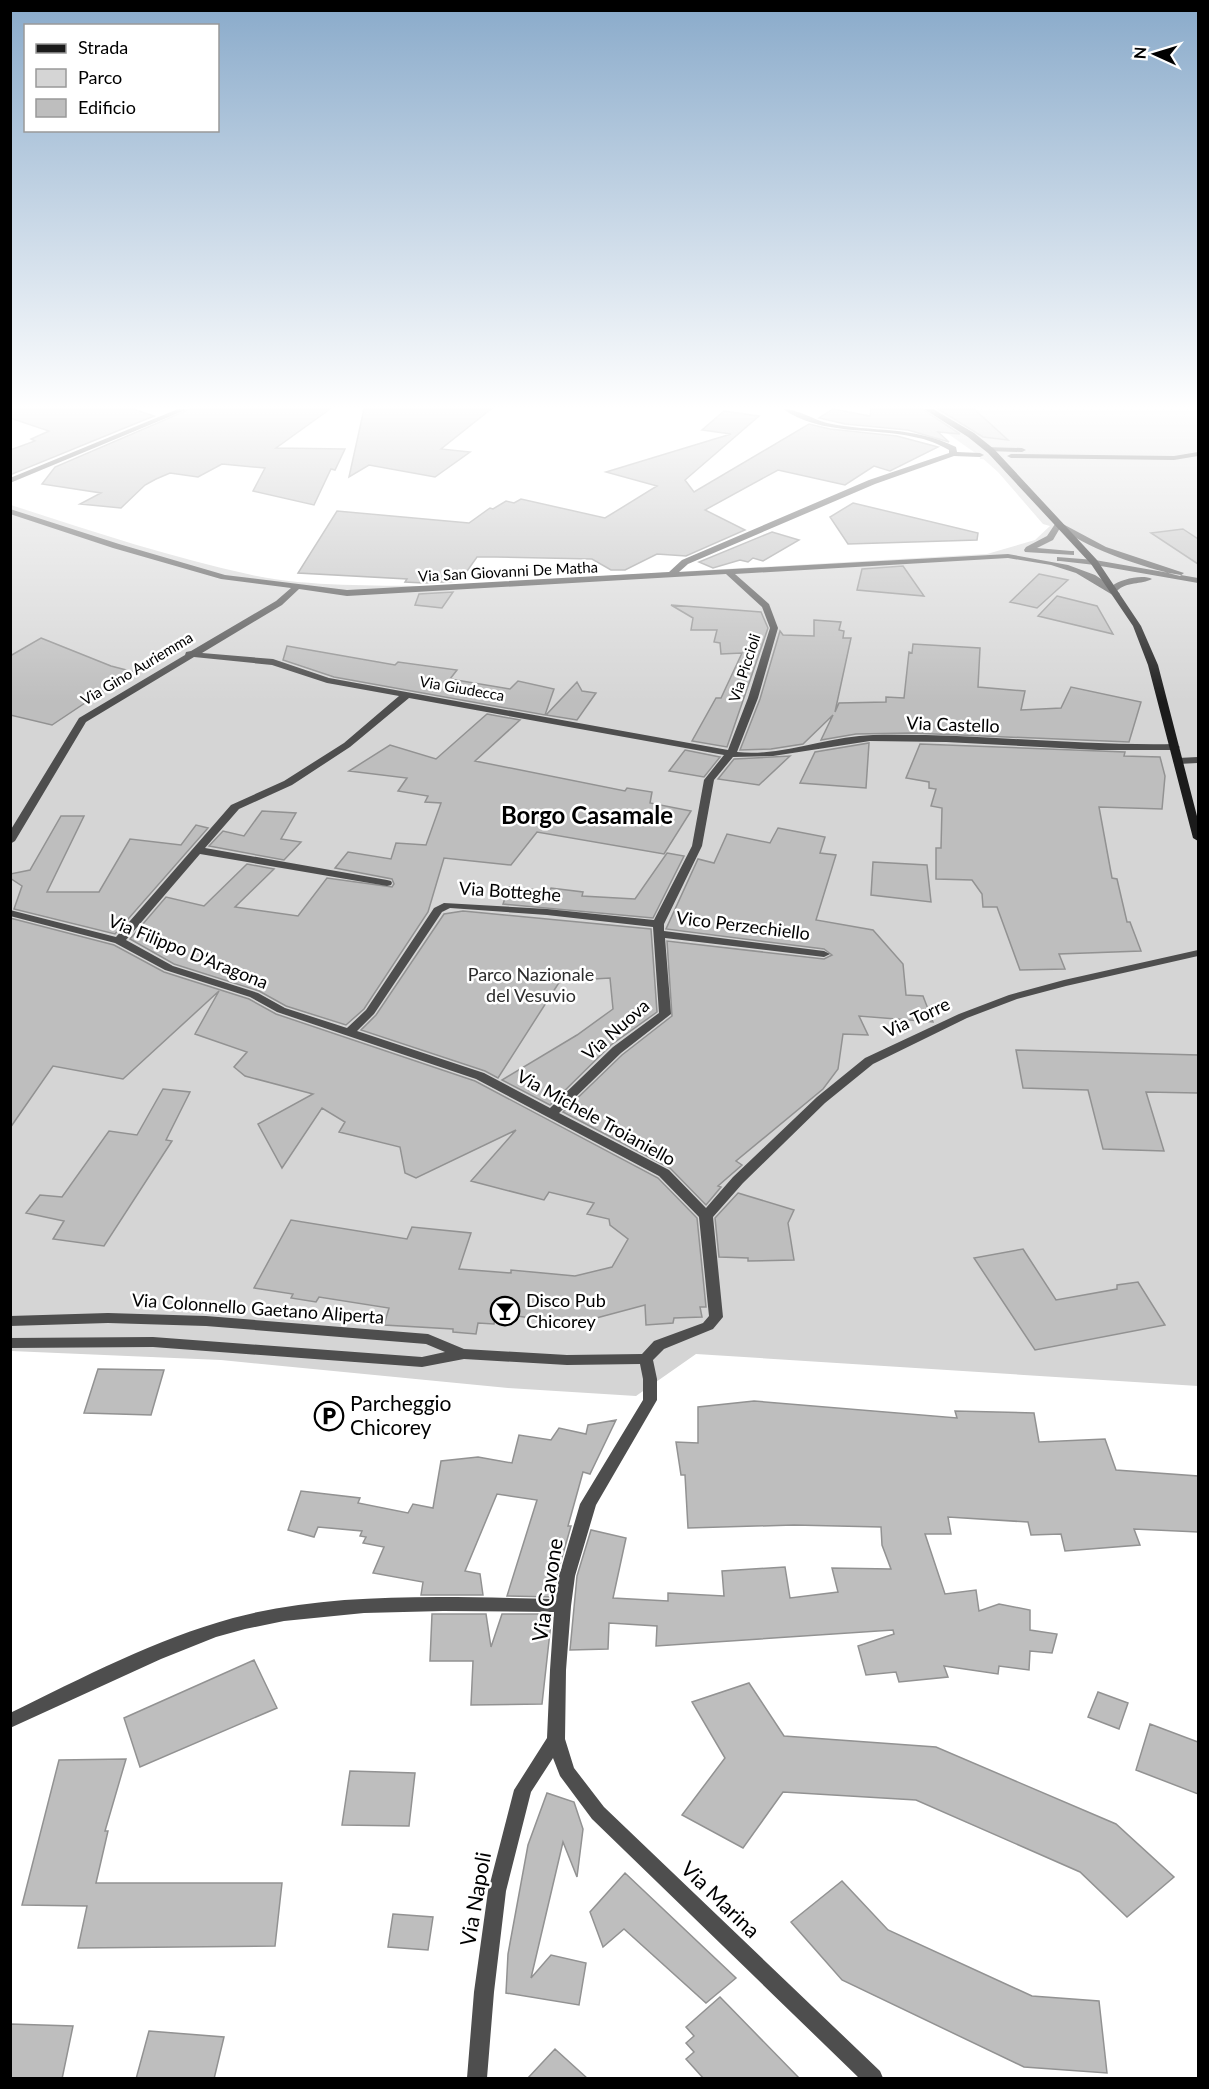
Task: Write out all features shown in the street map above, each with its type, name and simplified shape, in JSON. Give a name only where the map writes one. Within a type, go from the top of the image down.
[{"type":"main road","points":[[1041,506],[1090,559],[1137,626],[1146,646],[1198,838]]},
{"type":"street","points":[[671,575],[685,562],[813,506]]},
{"type":"street","name":"Via San Giovanni De Matha","points":[[10,511],[116,546],[224,577],[347,593],[402,592],[1008,556],[1035,559],[1087,572],[1115,592]]},
{"type":"street","points":[[1008,556],[1028,550],[1050,538],[1055,522],[1077,537],[1128,559],[1198,580]]},
{"type":"street","points":[[1028,550],[1090,559],[1164,578]]},
{"type":"street","points":[[1035,559],[1128,559]]},
{"type":"street","name":"Via Piccioli","points":[[658,929],[697,846],[709,780],[732,752],[753,698],[774,628],[766,606],[729,573]]},
{"type":"street","points":[[1115,592],[1120,582],[1164,578],[1198,580]]},
{"type":"street","name":"Via Gino Auriemma","points":[[10,841],[82,720],[189,654],[279,603],[296,588]]},
{"type":"street","name":"Via Giudecca","points":[[189,654],[273,662],[316,678],[732,752]]},
{"type":"street","points":[[119,941],[235,807],[288,783],[347,745],[406,695]]},
{"type":"street","name":"Via Castello","points":[[732,752],[740,755],[775,754],[868,738],[940,738],[1116,749],[1175,747]]},
{"type":"street","points":[[1178,761],[1198,760]]},
{"type":"street","points":[[196,850],[387,883]]},
{"type":"street","name":"Via Botteghe","points":[[350,1032],[370,1012],[435,913],[448,905],[547,912],[658,929]]},
{"type":"street","name":"Via Filippo D'Aragona","points":[[10,913],[119,941],[169,968],[254,995],[281,1010],[350,1032]]},
{"type":"street","name":"Vico Perzechiello","points":[[658,929],[824,954]]},
{"type":"street","name":"Via Nuova","points":[[553,1112],[616,1050],[665,1014],[658,929]]},
{"type":"street","name":"Via Torre","points":[[706,1216],[738,1180],[813,1108],[869,1061],[963,1016],[1013,997],[1064,983],[1198,953]]},
{"type":"street","name":"Via Michele Troianiello","points":[[350,1032],[480,1076],[553,1112],[664,1173],[706,1216]]},
{"type":"street","points":[[646,1359],[659,1345],[708,1326],[716,1317],[706,1216]]},
{"type":"street","name":"Via Colonnello Gaetano Aliperta","points":[[10,1321],[108,1318],[206,1321],[428,1339],[464,1354]]},
{"type":"street","name":"Via Colonnello Gaetano Aliperta","points":[[10,1343],[153,1342],[422,1362],[464,1354],[567,1360],[646,1359]]},
{"type":"street","name":"Via Cavone","points":[[556,1739],[558,1670],[567,1576],[588,1504],[650,1400],[650,1379],[646,1359]]},
{"type":"street","points":[[10,1721],[161,1652],[244,1622],[337,1608],[431,1603],[563,1606]]},
{"type":"street","name":"Via Napoli","points":[[477,2079],[484,1992],[497,1891],[523,1790],[556,1739]]},
{"type":"street","name":"Via Marina","points":[[556,1739],[566,1771],[598,1813],[873,2079]]},
{"type":"green space","name":"Parco Nazionale del Vesuvio","points":[[11,506],[161,552],[252,575],[296,582],[363,585],[430,586],[987,554],[1035,540],[1050,526],[1043,524],[1028,506],[1198,506],[1198,1386],[696,1354],[636,1396],[508,1388],[221,1360],[11,1351]]},
{"type":"building","points":[[497,506],[554,506],[605,518],[624,506],[711,506],[705,510],[745,530],[686,556],[657,554],[625,570],[611,570],[592,559],[477,557],[460,581],[424,583],[405,582],[407,579],[298,573],[337,511],[469,523],[490,508]]},
{"type":"building","points":[[847,506],[868,506],[978,533],[977,540],[848,544],[830,517]]},
{"type":"building","points":[[1183,529],[1198,539],[1198,564],[1151,533]]},
{"type":"building","points":[[772,532],[799,540],[763,561],[753,558],[748,562],[740,560],[713,568],[699,562]]},
{"type":"building","points":[[903,566],[924,596],[857,590],[862,569]]},
{"type":"building","points":[[1039,574],[1068,580],[1037,608],[1010,602]]},
{"type":"building","points":[[453,592],[442,608],[415,605],[419,594]]},
{"type":"building","points":[[1057,596],[1097,606],[1113,634],[1038,616]]},
{"type":"building","points":[[671,605],[761,612],[768,628],[727,747],[692,741],[716,698],[721,698],[742,653],[721,654],[720,643],[714,642],[717,630],[691,630],[693,618]]},
{"type":"building","points":[[814,620],[841,622],[839,630],[844,631],[843,638],[851,638],[835,712],[839,703],[886,702],[886,697],[904,698],[909,652],[912,653],[913,644],[980,648],[978,687],[1025,691],[1021,710],[1061,708],[1071,687],[1141,702],[1129,742],[911,733],[856,734],[821,740],[833,715],[803,744],[771,749],[740,750],[760,699],[780,631],[783,635],[814,636]]},
{"type":"building","points":[[41,638],[111,666],[138,673],[112,690],[106,689],[52,725],[10,715],[10,656]]},
{"type":"building","points":[[287,646],[395,665],[398,662],[457,670],[450,679],[510,689],[518,681],[554,689],[545,715],[334,677],[283,660]]},
{"type":"building","points":[[577,682],[582,691],[596,693],[577,720],[546,715]]},
{"type":"building","points":[[487,714],[520,720],[475,761],[625,791],[627,788],[652,792],[650,803],[691,811],[664,854],[537,832],[511,865],[444,858],[428,912],[364,1009],[346,1025],[286,1006],[259,991],[174,964],[130,939],[166,897],[204,906],[247,864],[274,869],[235,907],[298,916],[327,878],[392,887],[394,884],[392,879],[335,868],[348,852],[391,859],[396,843],[426,845],[441,803],[425,802],[428,796],[398,791],[407,778],[349,771],[390,745],[436,759]]},
{"type":"building","points":[[869,743],[866,788],[800,783],[815,752]]},
{"type":"building","points":[[920,744],[1125,752],[1124,756],[1160,757],[1165,776],[1162,809],[1099,807],[1112,878],[1117,879],[1127,922],[1130,922],[1141,951],[1059,954],[1065,969],[1020,970],[997,907],[983,907],[982,894],[972,880],[936,879],[936,848],[941,848],[942,808],[931,806],[936,789],[929,788],[929,782],[906,778]]},
{"type":"building","points":[[685,750],[720,757],[704,777],[669,771]]},
{"type":"building","points":[[790,756],[759,785],[718,779],[734,759]]},
{"type":"building","points":[[262,811],[296,813],[281,839],[301,842],[284,860],[209,846],[223,831],[244,836]]},
{"type":"building","points":[[61,816],[84,816],[47,892],[99,892],[130,839],[181,845],[196,825],[208,828],[115,934],[14,909],[22,886],[10,878],[10,874],[30,870]]},
{"type":"building","points":[[778,828],[825,837],[820,853],[836,855],[816,920],[873,930],[903,964],[906,995],[923,996],[933,1022],[859,1016],[868,1035],[843,1034],[838,1069],[823,1089],[736,1161],[742,1165],[718,1186],[721,1187],[706,1205],[670,1168],[563,1112],[622,1055],[672,1016],[667,941],[824,959],[832,955],[824,949],[666,929],[698,859],[714,863],[727,834],[770,843]]},
{"type":"building","points":[[667,853],[684,856],[653,918],[503,904],[509,887],[550,891],[551,888],[583,892],[582,896],[635,899]]},
{"type":"building","points":[[873,862],[927,865],[931,902],[871,895]]},
{"type":"building","points":[[463,911],[651,929],[657,1012],[611,1045],[550,1105],[502,1080],[577,1035],[613,1009],[610,978],[560,981],[498,1078],[485,1071],[361,1030],[376,1015],[444,914]]},
{"type":"building","points":[[10,918],[114,945],[164,972],[249,999],[276,1014],[475,1081],[658,1178],[697,1218],[706,1307],[700,1307],[702,1317],[674,1318],[673,1323],[646,1325],[645,1305],[574,1324],[496,1313],[494,1324],[478,1323],[476,1334],[453,1332],[453,1329],[384,1325],[389,1308],[319,1297],[316,1302],[291,1298],[293,1294],[254,1288],[291,1220],[407,1239],[412,1227],[471,1233],[459,1269],[511,1273],[511,1270],[575,1276],[612,1267],[628,1239],[610,1225],[609,1219],[587,1214],[594,1203],[549,1192],[544,1200],[471,1181],[516,1130],[416,1178],[405,1173],[400,1147],[339,1132],[345,1122],[322,1108],[282,1168],[258,1124],[313,1094],[245,1076],[234,1067],[247,1052],[195,1034],[219,991],[123,1079],[53,1066],[10,1128]]},
{"type":"building","points":[[1016,1050],[1198,1055],[1198,1093],[1146,1092],[1164,1151],[1103,1149],[1088,1090],[1023,1088]]},
{"type":"building","points":[[163,1089],[190,1092],[166,1140],[172,1141],[104,1246],[53,1239],[64,1221],[26,1213],[40,1195],[62,1197],[109,1131],[137,1135]]},
{"type":"building","points":[[738,1193],[794,1210],[788,1223],[794,1260],[748,1261],[748,1258],[719,1257],[715,1218]]},
{"type":"building","points":[[1023,1249],[1056,1300],[1117,1289],[1117,1285],[1138,1282],[1165,1325],[1035,1350],[974,1258]]},
{"type":"building","points":[[98,1369],[164,1370],[151,1415],[84,1413]]},
{"type":"building","points":[[754,1401],[957,1418],[955,1411],[1034,1413],[1039,1442],[1105,1439],[1116,1470],[1198,1476],[1198,1532],[1134,1529],[1140,1545],[1065,1551],[1061,1534],[1031,1535],[1028,1522],[948,1517],[951,1534],[925,1534],[945,1594],[976,1590],[979,1611],[999,1604],[1030,1610],[1030,1630],[1057,1634],[1052,1653],[1030,1651],[1029,1670],[999,1666],[998,1674],[944,1666],[948,1677],[899,1682],[896,1672],[866,1675],[858,1646],[894,1634],[893,1630],[656,1646],[657,1626],[609,1623],[608,1649],[570,1650],[577,1576],[591,1530],[626,1538],[613,1598],[668,1601],[668,1593],[724,1596],[722,1571],[785,1567],[790,1598],[838,1592],[832,1568],[891,1569],[882,1545],[881,1527],[794,1525],[688,1528],[685,1475],[681,1475],[676,1442],[698,1443],[698,1407]]},
{"type":"building","points":[[616,1420],[590,1474],[583,1472],[568,1526],[571,1526],[557,1575],[554,1597],[507,1596],[537,1500],[497,1494],[465,1571],[480,1574],[483,1595],[421,1595],[423,1582],[373,1573],[384,1547],[363,1543],[366,1537],[360,1536],[362,1531],[318,1527],[314,1537],[288,1530],[301,1491],[360,1498],[358,1503],[408,1513],[413,1504],[433,1508],[441,1461],[478,1457],[512,1463],[519,1435],[551,1440],[559,1428],[586,1434],[588,1425]]},
{"type":"building","points":[[432,1614],[486,1614],[491,1647],[502,1614],[552,1614],[542,1704],[471,1705],[473,1661],[430,1661]]},
{"type":"building","points":[[254,1660],[277,1708],[140,1767],[124,1718]]},
{"type":"building","points":[[749,1683],[784,1736],[936,1747],[1116,1824],[1174,1877],[1127,1917],[1080,1872],[916,1800],[783,1792],[743,1848],[682,1815],[725,1758],[692,1702]]},
{"type":"building","points":[[1098,1692],[1128,1703],[1119,1729],[1088,1717]]},
{"type":"building","points":[[1150,1724],[1198,1742],[1198,1794],[1136,1770]]},
{"type":"building","points":[[126,1759],[105,1831],[108,1831],[96,1883],[282,1883],[275,1946],[78,1948],[87,1906],[22,1905],[59,1760]]},
{"type":"building","points":[[350,1771],[415,1773],[409,1826],[342,1825]]},
{"type":"building","points":[[547,1793],[574,1802],[583,1829],[577,1877],[563,1842],[531,1978],[551,1955],[586,1963],[579,2005],[506,1993],[508,1954],[528,1845]]},
{"type":"building","points":[[625,1873],[736,1978],[706,2003],[624,1929],[603,1947],[590,1912]]},
{"type":"building","points":[[842,1881],[888,1930],[1032,1996],[1099,2001],[1107,2073],[1024,2067],[842,1980],[791,1922]]},
{"type":"building","points":[[393,1914],[433,1917],[428,1950],[388,1947]]},
{"type":"building","points":[[720,1997],[800,2079],[704,2079],[686,2059],[694,2052],[686,2043],[694,2036],[686,2027]]},
{"type":"building","points":[[10,2024],[73,2026],[62,2079],[10,2079]]},
{"type":"building","points":[[149,2031],[224,2037],[214,2079],[136,2079]]},
{"type":"building","points":[[555,2049],[588,2079],[527,2079]]},
{"type":"place","name":"Disco Pub Chicorey","points":[[505,1311]]},
{"type":"place","name":"Parcheggio Chicorey","points":[[329,1416]]},
{"type":"district","name":"Borgo Casamale","points":[[587,816]]}]
